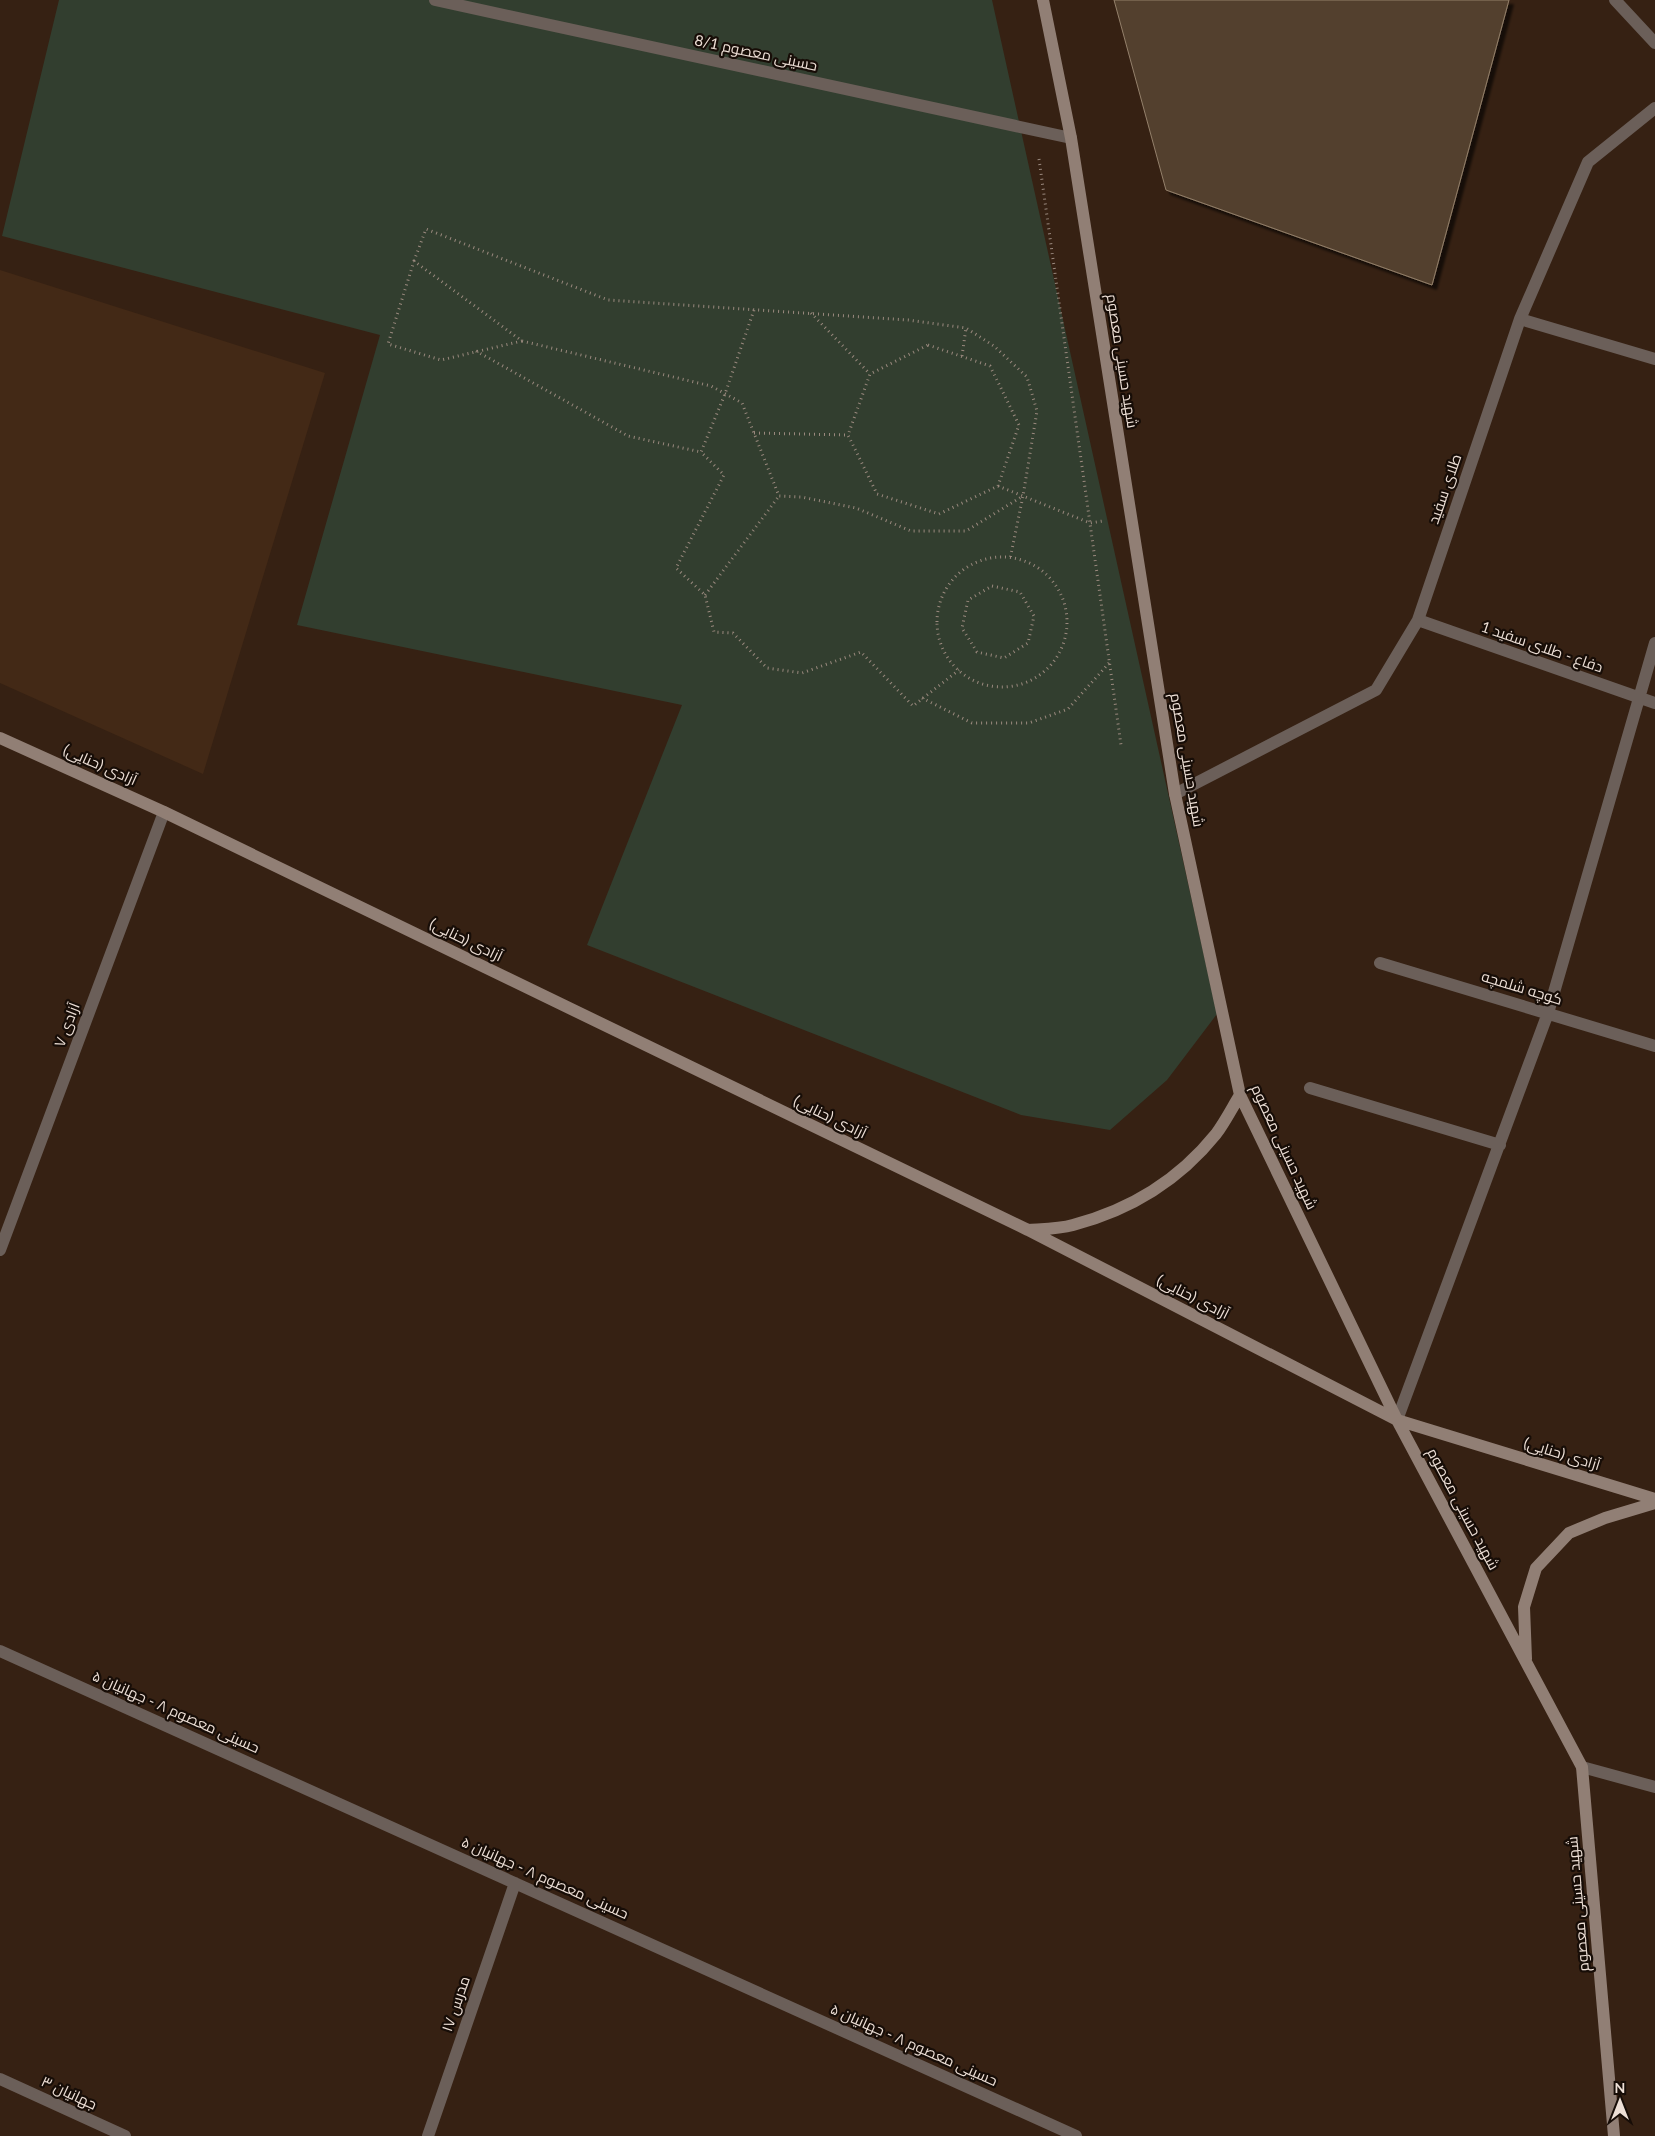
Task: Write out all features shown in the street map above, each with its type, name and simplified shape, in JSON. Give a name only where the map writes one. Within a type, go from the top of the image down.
[{"type":"main road","name":"شهید حسینی معصوم","points":[[1043,0],[1071,138],[1174,794],[1240,1095],[1397,1420],[1582,1767],[1614,2136]]},
{"type":"main road","name":"آزادی (حنایی)","points":[[0,738],[164,812],[1028,1230],[1397,1420],[1655,1499]]},
{"type":"main road","points":[[1028,1230],[1072,1226],[1113,1212],[1153,1192],[1188,1166],[1217,1133],[1240,1095]]},
{"type":"main road","points":[[1526,1661],[1524,1607],[1536,1568],[1569,1533],[1605,1518],[1655,1504]]},
{"type":"street","name":"حسینی معصوم 8/1","points":[[435,0],[1071,138]]},
{"type":"street","points":[[1615,0],[1655,43]]},
{"type":"street","name":"طلای سفید","points":[[1174,794],[1376,690],[1418,620],[1520,319],[1588,162],[1655,108]]},
{"type":"street","points":[[1520,319],[1655,359]]},
{"type":"street","name":"دفاع - طلای سفید 1","points":[[1418,620],[1655,703]]},
{"type":"street","points":[[1397,1420],[1548,1013],[1655,643]]},
{"type":"street","name":"آزادی ۷","points":[[0,1250],[6,1218],[164,812]]},
{"type":"street","name":"کوچه شلمچه","points":[[1380,963],[1655,1046]]},
{"type":"street","points":[[1310,1088],[1500,1145]]},
{"type":"street","name":"حسینی معصوم ۸ - جهانیان ۵","points":[[0,1651],[1076,2136]]},
{"type":"street","points":[[1582,1767],[1655,1787]]},
{"type":"street","name":"مدرس ۱۷","points":[[428,2136],[515,1883]]},
{"type":"street","name":"جهانیان ۳","points":[[0,2079],[125,2136]]},
{"type":"path","points":[[1035,130],[1121,745]]},
{"type":"path","points":[[522,341],[441,360],[388,344],[426,229],[608,300],[908,320],[966,328],[994,346],[1027,377],[1037,411],[1010,559]]},
{"type":"path","points":[[414,262],[522,341],[711,386],[742,403],[779,496]]},
{"type":"path","points":[[701,452],[725,394],[754,310]]},
{"type":"path","points":[[811,313],[870,374]]},
{"type":"path","points":[[962,356],[966,328]]},
{"type":"path","points":[[928,345],[962,356],[990,366],[1019,424],[998,486],[939,514],[877,494],[848,435],[870,374],[928,345]]},
{"type":"path","points":[[476,351],[628,436],[701,452],[724,476],[676,568],[705,595],[714,632],[733,633],[767,668],[802,673],[861,652],[913,706],[959,670]]},
{"type":"path","points":[[754,433],[848,435]]},
{"type":"path","points":[[998,486],[1090,523],[1131,517]]},
{"type":"path","points":[[779,496],[801,497],[856,508],[911,531],[966,531],[1023,496]]},
{"type":"path","points":[[705,595],[779,496]]},
{"type":"path","points":[[992,556],[1033,563],[1062,593],[1068,634],[1048,671],[1011,689],[970,682],[959,670],[941,652],[936,611],[955,574],[992,556]]},
{"type":"path","points":[[992,586],[1020,592],[1034,616],[1028,643],[1004,658],[977,652],[962,628],[968,600],[992,586]]},
{"type":"path","points":[[922,698],[972,723],[1029,723],[1068,709],[1109,662]]},
{"type":"shaded area","points":[[0,270],[325,373],[203,774],[0,683]]},
{"type":"green space","points":[[59,0],[992,0],[1217,1014],[1167,1080],[1110,1130],[1021,1115],[587,945],[682,705],[297,625],[380,335],[2,236]]},
{"type":"building","points":[[1114,0],[1509,0],[1432,285],[1166,190]]}]
